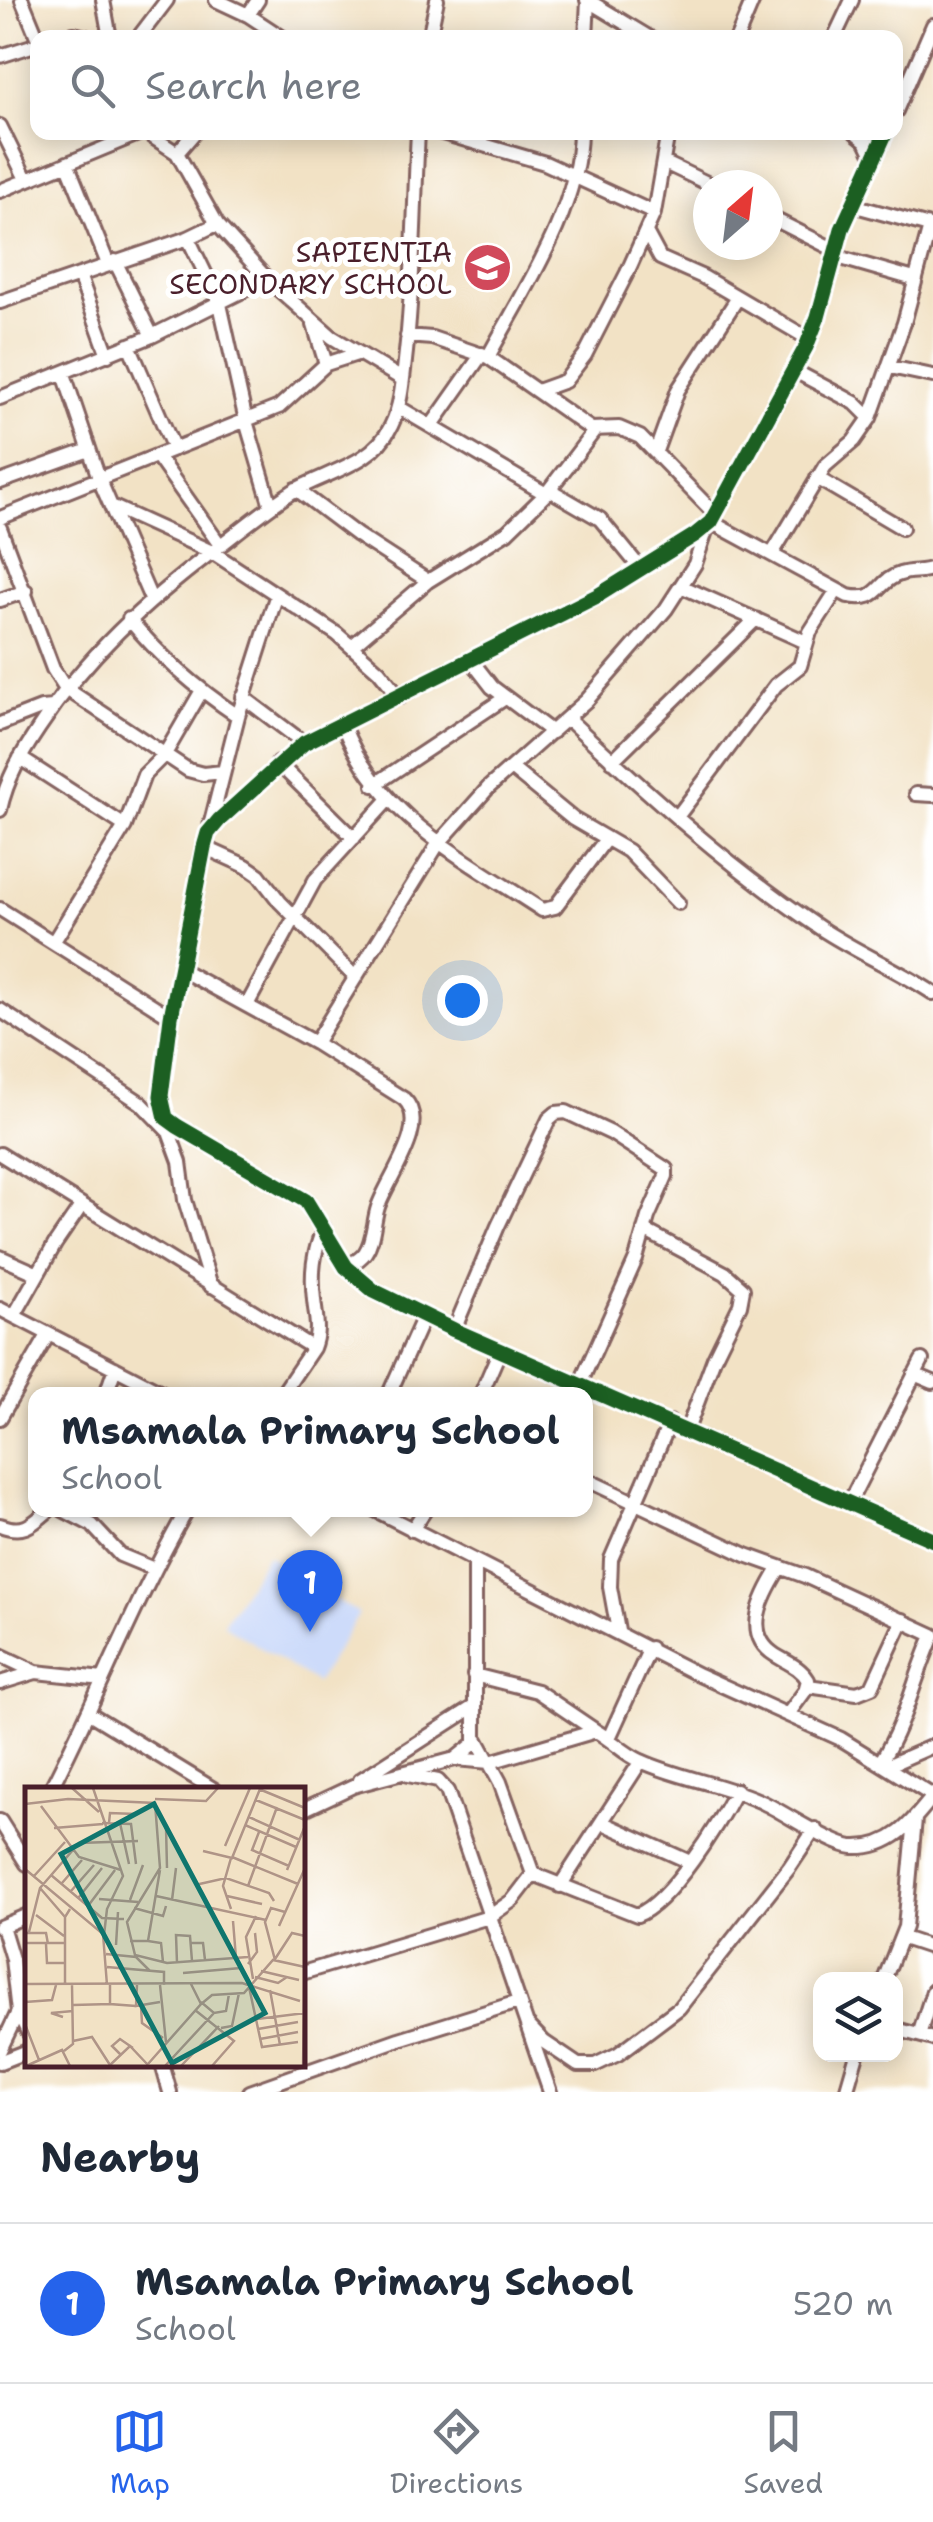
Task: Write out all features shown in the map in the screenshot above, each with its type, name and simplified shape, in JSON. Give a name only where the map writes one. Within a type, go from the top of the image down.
[{"type":"street","points":[[22,0],[34,30]]},
{"type":"street","points":[[103,0],[109,30]]},
{"type":"street","points":[[144,30],[167,0]]},
{"type":"street","points":[[216,0],[248,14],[267,30]]},
{"type":"street","points":[[248,14],[258,0]]},
{"type":"street","points":[[431,30],[436,0]]},
{"type":"street","points":[[586,30],[587,0],[637,30]]},
{"type":"street","points":[[740,30],[753,0]]},
{"type":"street","points":[[838,30],[852,0]]},
{"type":"street","points":[[903,94],[933,25]]},
{"type":"street","points":[[0,56],[30,44]]},
{"type":"street","points":[[0,126],[26,179]]},
{"type":"street","points":[[0,191],[124,140]]},
{"type":"street","points":[[156,140],[177,154],[216,224],[268,278],[314,322],[356,354],[402,380]]},
{"type":"street","points":[[177,154],[189,140]]},
{"type":"street","points":[[0,810],[4,788],[65,688],[129,619],[272,506],[363,457],[390,429],[398,407],[414,276],[418,140]]},
{"type":"street","points":[[467,140],[517,154],[654,213]]},
{"type":"street","points":[[432,425],[485,355],[544,252],[576,178],[579,140]]},
{"type":"street","points":[[540,390],[566,381],[586,356],[654,213],[667,140]]},
{"type":"street","points":[[865,140],[874,158]]},
{"type":"street","points":[[314,1043],[438,844],[489,787],[586,700],[683,587],[711,520],[809,338],[834,253],[882,140]]},
{"type":"street","points":[[663,162],[693,176]]},
{"type":"street","points":[[67,163],[111,263],[152,336]]},
{"type":"street","points":[[772,554],[824,466],[854,441],[870,418],[890,368],[931,226],[852,206]]},
{"type":"street","points":[[0,302],[188,238],[216,224]]},
{"type":"street","points":[[783,224],[834,253],[914,280]]},
{"type":"street","points":[[646,232],[660,258],[703,277],[809,338]]},
{"type":"street","points":[[188,238],[220,304],[246,421],[272,506]]},
{"type":"street","points":[[79,274],[108,355]]},
{"type":"street","points":[[0,398],[152,336],[268,278]]},
{"type":"street","points":[[656,451],[678,390],[737,299]]},
{"type":"street","points":[[314,322],[326,364]]},
{"type":"street","points":[[408,336],[432,338],[485,355],[595,430],[626,430],[656,451],[711,520],[848,596],[867,598],[896,574],[933,568]]},
{"type":"street","points":[[129,346],[174,449]]},
{"type":"street","points":[[0,518],[279,406],[326,364],[356,354]]},
{"type":"street","points":[[890,368],[933,376]]},
{"type":"street","points":[[794,370],[855,403],[870,418]]},
{"type":"street","points":[[64,374],[100,480],[151,599]]},
{"type":"street","points":[[398,407],[601,520],[641,569]]},
{"type":"street","points":[[352,646],[428,581],[506,532],[548,492],[595,430]]},
{"type":"street","points":[[0,482],[89,450]]},
{"type":"street","points":[[157,456],[216,549]]},
{"type":"street","points":[[817,478],[902,528]]},
{"type":"street","points":[[296,490],[428,581]]},
{"type":"street","points":[[111,506],[216,549],[276,597],[352,646],[380,671],[400,697]]},
{"type":"street","points":[[206,840],[232,805],[304,743],[597,596],[711,520]]},
{"type":"street","points":[[0,528],[46,653],[65,688],[188,770],[203,774],[223,772]]},
{"type":"street","points":[[683,587],[806,642]]},
{"type":"street","points":[[677,817],[776,685],[800,666],[806,642],[837,590]]},
{"type":"street","points":[[0,600],[26,591]]},
{"type":"street","points":[[276,597],[243,698],[206,840],[171,1016],[161,1096],[166,1118],[306,1202],[346,1267],[374,1290],[454,1330],[587,1387]]},
{"type":"street","points":[[129,619],[201,692],[238,716]]},
{"type":"street","points":[[612,761],[756,619]]},
{"type":"street","points":[[471,660],[492,687],[552,732]]},
{"type":"street","points":[[54,941],[125,826],[144,775],[165,754],[201,692]]},
{"type":"street","points":[[243,698],[304,743]]},
{"type":"street","points":[[374,785],[505,698]]},
{"type":"street","points":[[0,724],[53,707]]},
{"type":"street","points":[[567,718],[612,761],[762,886],[823,930],[933,993]]},
{"type":"street","points":[[342,725],[356,758],[374,785],[438,844],[548,911],[606,840]]},
{"type":"street","points":[[20,758],[125,826]]},
{"type":"street","points":[[278,763],[354,838]]},
{"type":"street","points":[[511,768],[573,819],[628,851],[678,903]]},
{"type":"street","points":[[916,794],[933,795]]},
{"type":"street","points":[[246,1005],[316,880],[389,798]]},
{"type":"street","points":[[206,840],[259,875],[354,976]]},
{"type":"street","points":[[0,909],[171,1016]]},
{"type":"street","points":[[180,969],[314,1043],[404,1099],[412,1110],[410,1133],[378,1208],[364,1255],[346,1267]]},
{"type":"street","points":[[0,1010],[141,1103],[169,1132],[211,1286]]},
{"type":"street","points":[[454,1330],[549,1118],[556,1112],[566,1112],[611,1133],[666,1169],[665,1182],[636,1259],[580,1384]]},
{"type":"street","points":[[0,1154],[313,1348]]},
{"type":"street","points":[[14,1316],[82,1206]]},
{"type":"street","points":[[287,1387],[313,1348],[319,1330],[313,1293],[314,1256],[324,1228]]},
{"type":"street","points":[[644,1230],[725,1273],[742,1289],[740,1305],[714,1358],[687,1430]]},
{"type":"street","points":[[0,1257],[38,1274]]},
{"type":"street","points":[[0,1309],[152,1387]]},
{"type":"street","points":[[392,1387],[424,1316]]},
{"type":"street","points":[[0,1418],[48,1335]]},
{"type":"street","points":[[484,1387],[500,1350]]},
{"type":"street","points":[[849,1503],[922,1360]]},
{"type":"street","points":[[108,1387],[115,1368]]},
{"type":"street","points":[[914,1374],[933,1382]]},
{"type":"street","points":[[593,1389],[933,1540]]},
{"type":"street","points":[[618,1631],[611,1559],[670,1422]]},
{"type":"street","points":[[593,1483],[933,1636],[884,1763]]},
{"type":"street","points":[[0,1524],[20,1530],[41,1517]]},
{"type":"street","points":[[77,1517],[92,1525],[120,1555],[154,1569]]},
{"type":"street","points":[[52,1787],[154,1569],[183,1517]]},
{"type":"street","points":[[388,1517],[699,1675],[788,1714],[884,1763],[933,1796],[896,1836],[868,1846],[839,1844],[736,1790],[641,1762],[536,1691],[474,1674]]},
{"type":"street","points":[[412,1530],[420,1517]]},
{"type":"street","points":[[476,1561],[477,1740],[500,1782],[532,1874],[637,1915],[649,1911],[664,1898],[690,1862],[736,1790]]},
{"type":"street","points":[[779,1568],[757,1619],[757,1638],[801,1670],[808,1680],[808,1686],[788,1714]]},
{"type":"street","points":[[808,1686],[857,1693],[872,1687],[903,1620]]},
{"type":"street","points":[[455,1760],[490,1762],[602,1735],[650,1648]]},
{"type":"street","points":[[0,1656],[36,1672],[102,1679]]},
{"type":"street","points":[[0,1683],[36,1672]]},
{"type":"street","points":[[353,1786],[475,1706]]},
{"type":"street","points":[[89,1713],[210,1787]]},
{"type":"street","points":[[305,1809],[353,1786],[455,1760],[477,1740]]},
{"type":"street","points":[[884,1763],[933,1746]]},
{"type":"street","points":[[560,1886],[641,1762]]},
{"type":"street","points":[[400,1774],[438,1781],[447,1790],[550,2092]]},
{"type":"street","points":[[888,1972],[903,1938],[915,1819]]},
{"type":"street","points":[[0,1820],[25,1858]]},
{"type":"street","points":[[603,1823],[690,1862]]},
{"type":"street","points":[[528,2024],[559,2054],[578,2066],[595,2065],[618,2054],[679,2008],[815,1829]]},
{"type":"street","points":[[305,1972],[488,1916],[513,1900],[532,1874]]},
{"type":"street","points":[[25,1916],[1,1927],[12,1959],[18,2012],[25,2026]]},
{"type":"street","points":[[903,1938],[933,1948]]},
{"type":"street","points":[[926,2037],[933,1991]]},
{"type":"street","points":[[249,2092],[518,2002]]},
{"type":"street","points":[[0,2050],[18,2012]]},
{"type":"street","points":[[0,2062],[25,2053]]},
{"type":"street","points":[[846,2092],[855,2062]]},
{"type":"street","points":[[163,2067],[170,2092]]},
{"type":"shaded area","points":[[267,1555],[359,1614],[316,1683],[223,1624]]},
{"type":"cycle path","points":[[584,1387],[374,1291],[346,1267],[306,1201],[166,1118],[161,1096],[171,1017],[204,847],[208,833],[219,820],[304,743],[597,596],[711,522],[806,347],[842,229],[882,140]]},
{"type":"cycle path","points":[[593,1391],[933,1540]]},
{"type":"place","name":"SAPIENTIA SECONDARY SCHOOL","points":[[487,268]]},
{"type":"place","name":"Msamala Primary School","points":[[310,1632]]}]
